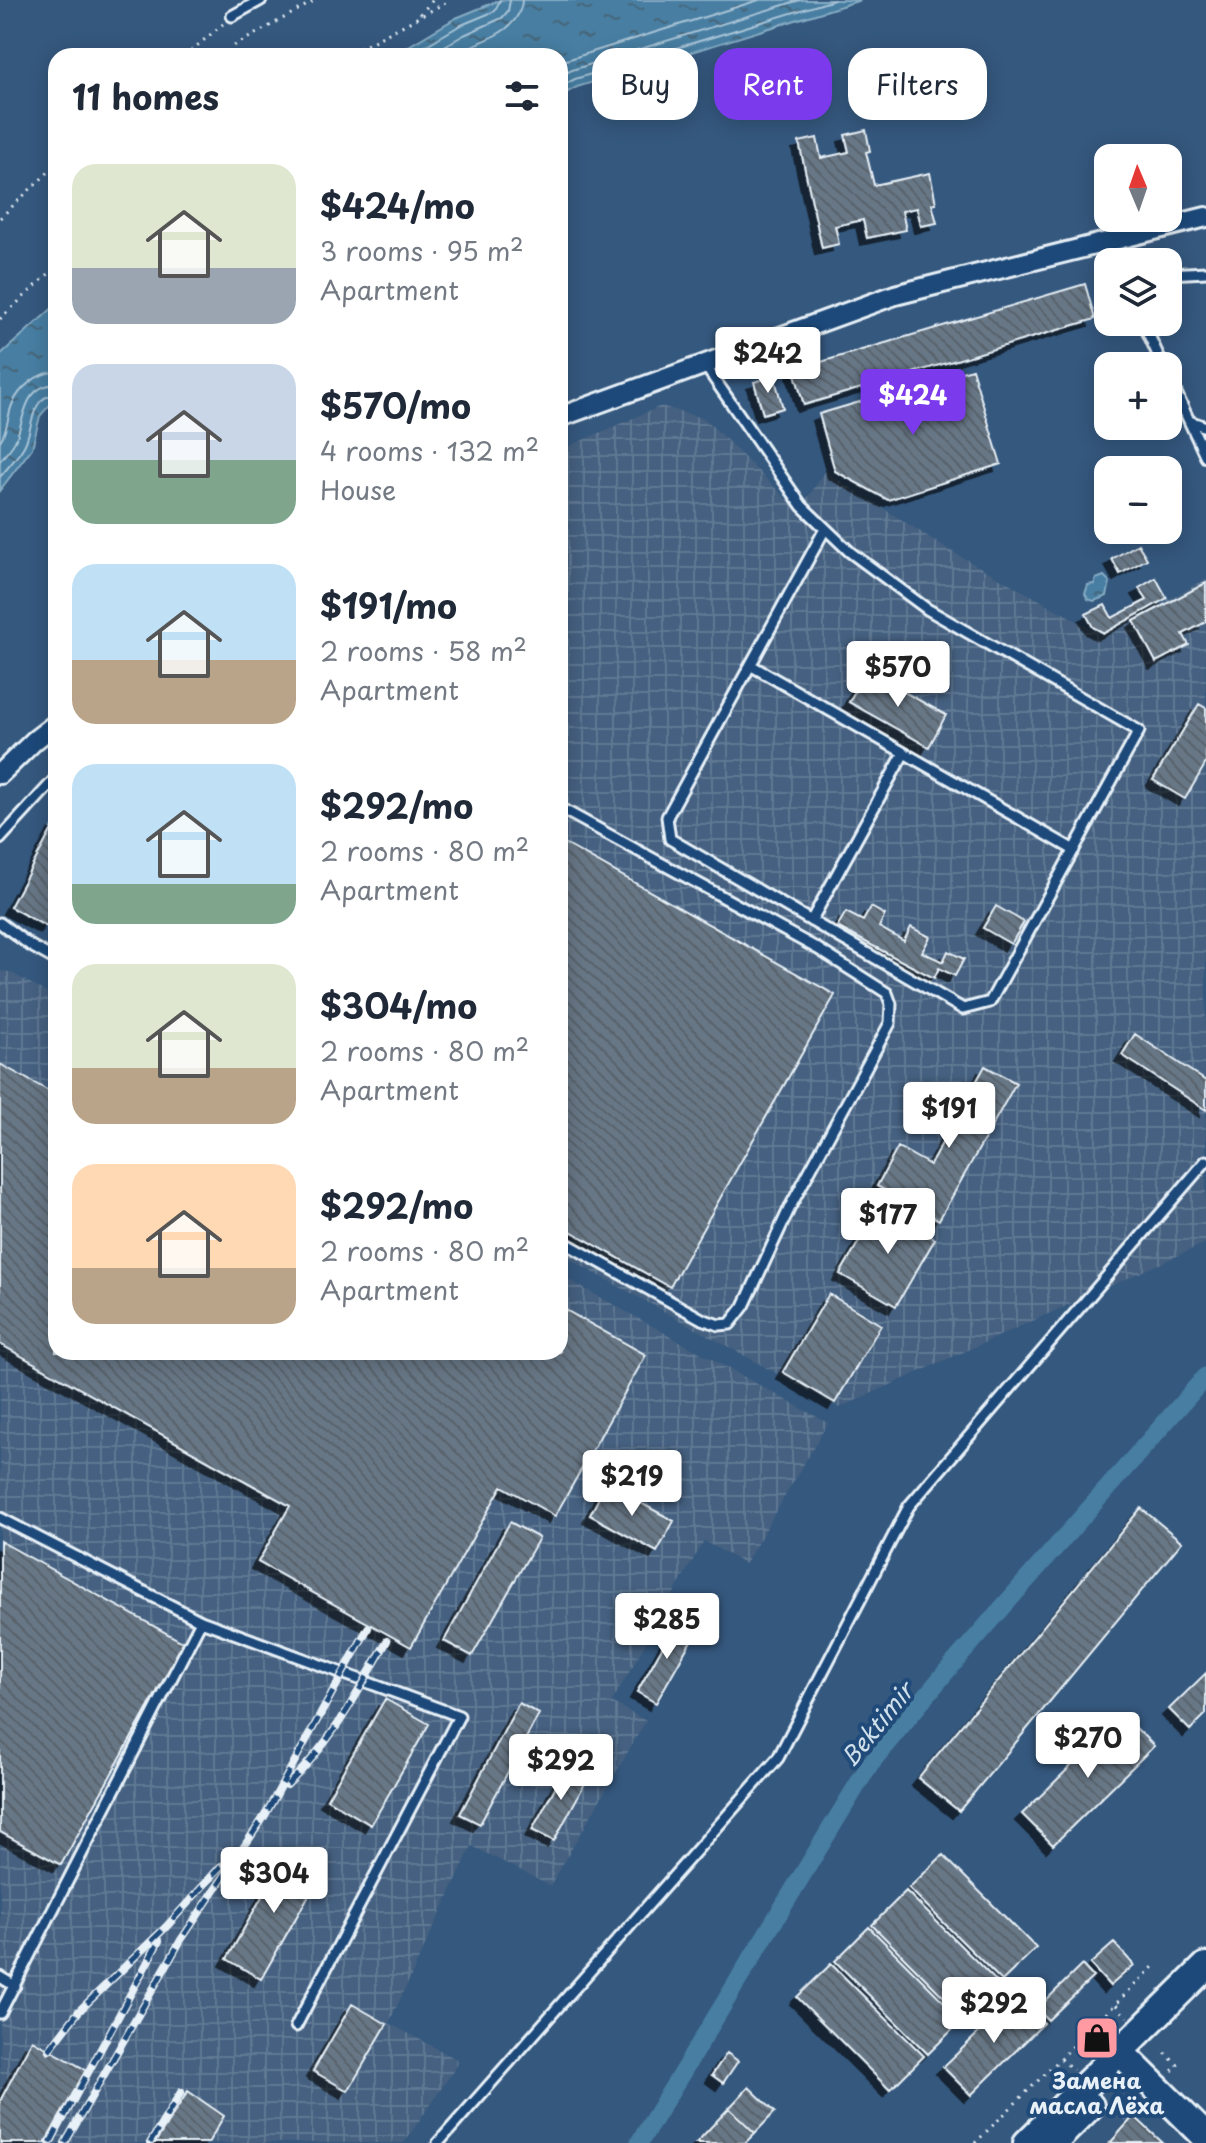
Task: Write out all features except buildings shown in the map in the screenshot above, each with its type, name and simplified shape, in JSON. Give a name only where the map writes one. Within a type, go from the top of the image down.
[{"type":"main road","points":[[1053,2143],[1206,1966]]},
{"type":"main road","points":[[1027,2143],[1206,1990]]},
{"type":"main road","points":[[1126,2058],[1206,2137]]},
{"type":"street","points":[[568,414],[895,295],[1206,217]]},
{"type":"street","points":[[0,774],[48,730]]},
{"type":"lane","points":[[232,16],[261,0]]},
{"type":"lane","points":[[1109,241],[1111,248]]},
{"type":"lane","points":[[1182,273],[1206,272]]},
{"type":"lane","points":[[704,364],[802,506],[850,552],[927,609],[1139,731],[990,1002],[963,1009],[670,839],[667,817],[825,529]]},
{"type":"lane","points":[[1182,406],[1206,457]]},
{"type":"lane","points":[[1189,421],[1206,427]]},
{"type":"lane","points":[[752,666],[1074,850]]},
{"type":"lane","points":[[811,921],[904,753]]},
{"type":"lane","points":[[0,839],[48,787]]},
{"type":"lane","points":[[568,812],[818,949],[887,993],[891,1004],[890,1023],[790,1207],[744,1306],[730,1324],[719,1325],[702,1319],[568,1244]]},
{"type":"lane","points":[[0,923],[48,956]]},
{"type":"lane","points":[[438,2143],[778,1758],[909,1506],[1206,1161]]},
{"type":"lane","points":[[0,1518],[201,1621],[459,1716],[296,2026]]},
{"type":"lane","points":[[0,2013],[201,1621]]},
{"type":"lane","points":[[0,1977],[15,1986]]},
{"type":"path","points":[[234,46],[316,0]]},
{"type":"path","points":[[418,16],[433,0]]},
{"type":"path","points":[[360,48],[451,0]]},
{"type":"path","points":[[194,48],[232,16]]},
{"type":"path","points":[[0,218],[48,173]]},
{"type":"path","points":[[0,319],[48,274]]},
{"type":"path","points":[[975,2143],[1154,1966]]},
{"type":"path","points":[[1116,2005],[1132,2022]]},
{"type":"path","points":[[1165,2053],[1178,2065],[1169,2074]]},
{"type":"path","points":[[1061,2059],[1078,2075]]},
{"type":"path","points":[[1112,2108],[1123,2119],[1141,2102]]},
{"type":"shaded area","points":[[661,406],[705,419],[799,511],[825,471],[949,550],[1103,635],[1206,579],[1206,1243],[839,1408],[568,1258],[568,447]]},
{"type":"shaded area","points":[[0,971],[10,972],[48,993],[48,1360],[568,1360],[568,1279],[828,1423],[745,1564],[704,1541],[612,1702],[646,1721],[550,1886],[472,1846],[389,2023],[460,2061],[404,2143],[0,2143]]},
{"type":"water","points":[[500,0],[861,0],[698,50],[592,48],[592,82],[568,92],[568,48],[405,48],[456,18]]},
{"type":"water","points":[[48,312],[48,407],[40,416],[32,448],[0,490],[0,355]]},
{"type":"water","points":[[1104,576],[1110,582],[1107,596],[1094,601],[1088,599],[1085,594],[1088,585]]},
{"type":"waterway","name":"Bektimir","points":[[639,2143],[870,1764],[945,1673],[1206,1376]]},
{"type":"railway","points":[[65,2143],[181,1940],[264,1817],[368,1628]]},
{"type":"railway","points":[[287,1785],[331,1735],[387,1641]]},
{"type":"railway","points":[[49,2050],[79,2011],[166,1927],[221,1866]]},
{"type":"railway","points":[[50,2143],[159,1941]]},
{"type":"railway","points":[[150,2143],[181,2092]]},
{"type":"place","name":"Замена масла Лёха","points":[[1097,2038]]}]
